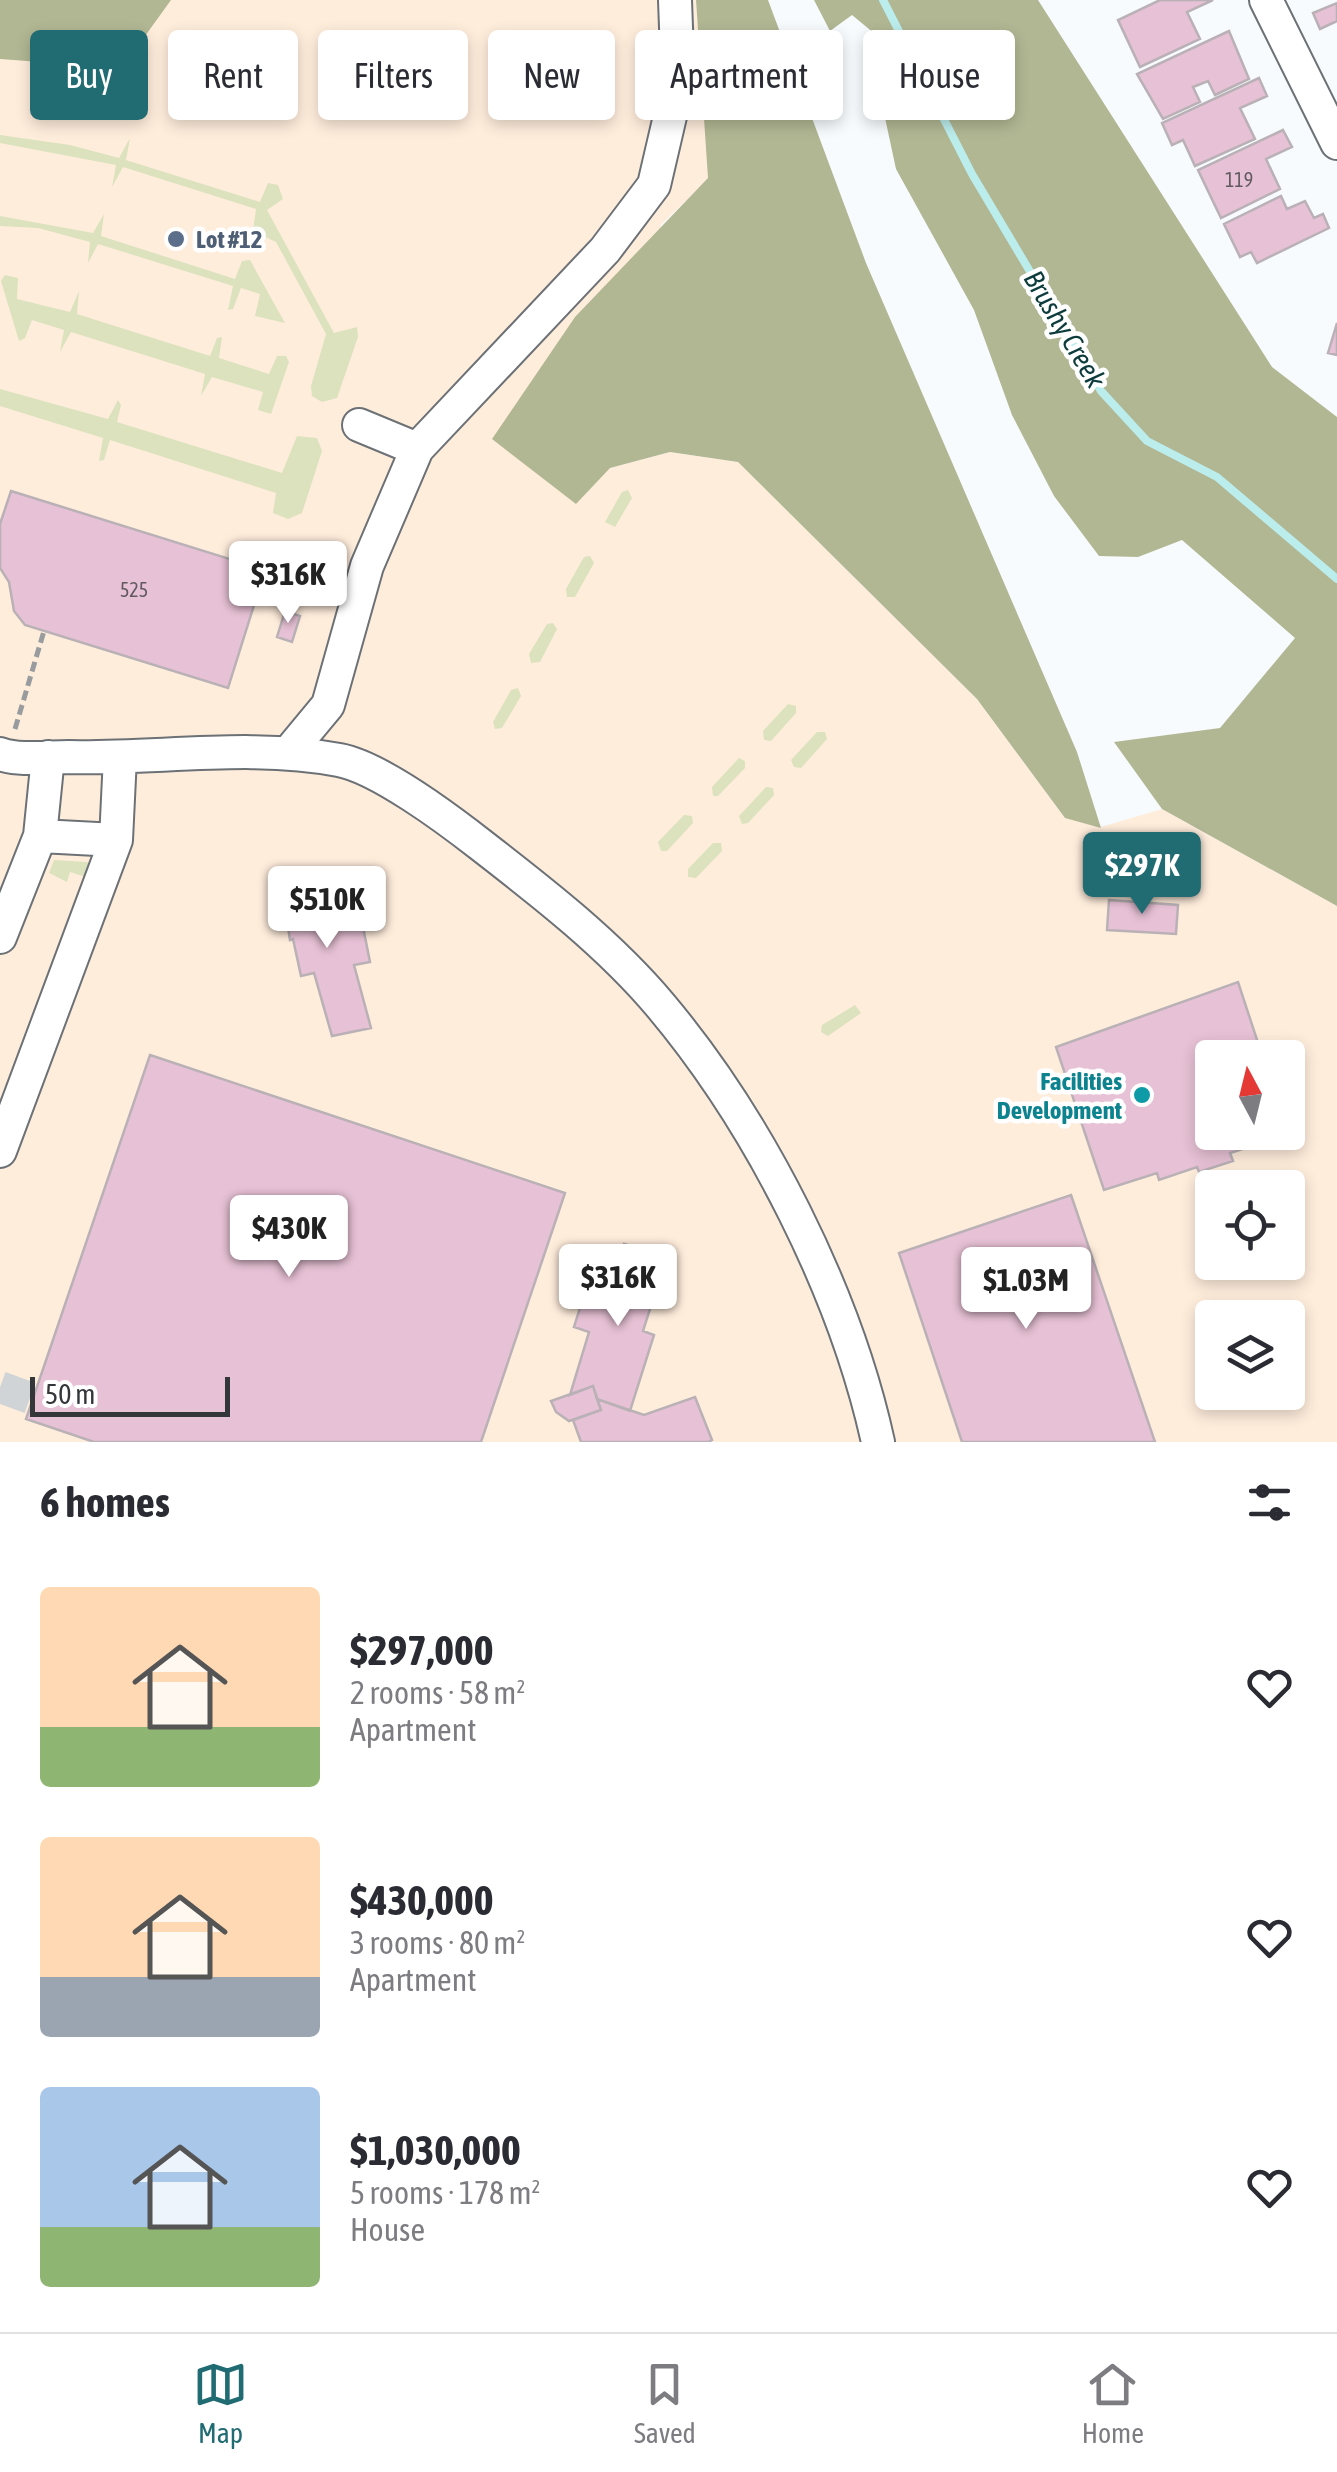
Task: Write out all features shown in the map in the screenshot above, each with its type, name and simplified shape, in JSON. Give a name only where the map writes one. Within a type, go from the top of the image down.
[{"type":"street","points":[[289,752],[328,706],[367,566],[417,449],[604,250],[654,184],[678,82],[675,0]]},
{"type":"street","points":[[1266,0],[1337,143]]},
{"type":"street","points":[[359,425],[417,449]]},
{"type":"street","points":[[3,755],[120,757],[289,752],[345,761],[437,811],[551,899],[660,1005],[748,1129],[824,1279],[865,1382],[878,1442]]},
{"type":"street","points":[[0,937],[40,836],[48,757]]},
{"type":"street","points":[[0,1151],[116,840],[120,757]]},
{"type":"street","points":[[40,836],[116,840]]},
{"type":"path","points":[[3,755],[44,631]]},
{"type":"shaded area","points":[[0,0],[696,0],[698,30],[635,30],[635,120],[705,120],[709,178],[661,225],[610,468],[670,452],[738,462],[977,699],[1065,818],[1101,827],[1162,809],[1337,906],[1337,1442],[0,1442]]},
{"type":"green space","points":[[0,0],[171,0],[148,32],[30,30],[30,61],[0,59]]},
{"type":"green space","points":[[696,0],[768,0],[779,30],[698,30]]},
{"type":"green space","points":[[814,0],[1038,0],[1272,367],[1337,417],[1337,906],[1162,809],[1114,742],[1220,728],[1295,638],[1182,540],[1138,557],[1099,556],[1054,496],[1012,415],[974,310],[896,169],[885,120],[1015,120],[1015,30],[870,30],[852,15],[829,30]]},
{"type":"green space","points":[[704,120],[813,120],[866,263],[1077,752],[1101,828],[1065,818],[977,699],[738,462],[670,452],[610,468],[576,504],[492,439],[575,317],[708,178]]},
{"type":"green space","points":[[0,135],[70,145],[119,158],[130,138],[126,160],[260,202],[268,183],[278,185],[283,199],[267,210],[334,333],[357,327],[358,337],[337,398],[322,402],[312,396],[311,386],[326,334],[276,242],[253,231],[256,209],[123,167],[112,187],[116,165],[0,143]]},
{"type":"green space","points":[[104,214],[101,236],[235,279],[242,261],[250,260],[285,323],[255,316],[260,294],[241,288],[233,309],[228,310],[233,286],[98,244],[88,263],[90,242],[38,228],[0,226],[0,216],[93,233]]},
{"type":"green space","points":[[5,275],[18,278],[17,299],[70,312],[79,291],[77,314],[210,356],[217,338],[222,337],[219,358],[269,374],[277,356],[286,356],[289,362],[271,414],[258,410],[263,392],[212,377],[201,396],[205,374],[71,332],[60,352],[64,330],[32,320],[25,338],[19,341],[1,281]]},
{"type":"green space","points":[[0,389],[108,419],[118,400],[121,405],[117,422],[282,473],[297,436],[317,438],[322,451],[302,513],[288,519],[273,513],[276,493],[110,440],[104,460],[99,461],[103,438],[0,406]]},
{"type":"green space","points":[[628,490],[632,498],[615,527],[605,522],[622,492]]},
{"type":"green space","points":[[590,556],[594,563],[575,597],[567,597],[566,589],[584,557]]},
{"type":"green space","points":[[553,623],[557,629],[540,662],[531,663],[529,654],[547,624]]},
{"type":"green space","points":[[518,688],[521,696],[502,728],[495,729],[493,722],[511,690]]},
{"type":"green space","points":[[788,704],[796,706],[796,713],[771,741],[764,740],[763,731]]},
{"type":"green space","points":[[817,732],[825,732],[827,739],[801,768],[794,767],[791,760]]},
{"type":"green space","points":[[739,758],[745,761],[745,768],[718,796],[713,796],[712,787]]},
{"type":"green space","points":[[766,787],[773,788],[774,795],[748,823],[742,824],[739,816]]},
{"type":"green space","points":[[684,815],[692,816],[693,823],[667,851],[661,851],[658,842]]},
{"type":"green space","points":[[713,843],[721,843],[722,851],[696,878],[688,877],[688,869]]},
{"type":"green space","points":[[54,860],[91,865],[86,877],[70,872],[67,882],[49,873]]},
{"type":"green space","points":[[855,1005],[861,1013],[828,1036],[821,1032],[822,1025]]},
{"type":"building","points":[[1160,0],[1213,0],[1187,12],[1200,39],[1140,67],[1118,20]]},
{"type":"building","points":[[1337,3],[1337,21],[1320,29],[1313,13]]},
{"type":"building","points":[[1229,31],[1249,79],[1215,95],[1208,81],[1193,87],[1200,102],[1163,119],[1137,74]]},
{"type":"building","points":[[1259,78],[1267,96],[1240,108],[1255,139],[1195,166],[1183,140],[1172,145],[1162,123]]},
{"type":"building","points":[[1283,130],[1292,147],[1266,159],[1280,189],[1221,218],[1198,170]]},
{"type":"building","points":[[1281,196],[1287,209],[1305,201],[1314,218],[1323,214],[1329,228],[1257,263],[1251,252],[1240,257],[1224,224]]},
{"type":"building","points":[[1337,323],[1337,355],[1328,353]]},
{"type":"building","points":[[11,491],[265,570],[228,688],[25,625],[14,611],[9,582],[0,568],[0,524]]},
{"type":"building","points":[[285,611],[300,616],[292,642],[277,637]]},
{"type":"building","points":[[320,868],[330,929],[362,922],[370,962],[354,965],[371,1028],[332,1036],[314,973],[301,976],[293,939],[290,940],[280,876]]},
{"type":"building","points":[[1109,900],[1178,905],[1176,934],[1107,930]]},
{"type":"building","name":"Facilities Development","points":[[1238,982],[1257,1040],[1195,1040],[1195,1150],[1240,1150],[1230,1153],[1233,1161],[1205,1170],[1197,1167],[1159,1180],[1157,1173],[1104,1190],[1056,1047]]},
{"type":"building","points":[[150,1055],[565,1193],[481,1442],[94,1442],[26,1419]]},
{"type":"building","points":[[1071,1195],[1155,1442],[962,1442],[899,1253]]},
{"type":"building","points":[[624,1244],[660,1255],[655,1272],[661,1274],[643,1331],[654,1335],[630,1411],[597,1399],[593,1386],[570,1395],[589,1332],[574,1327],[590,1276],[612,1282]]},
{"type":"building","points":[[593,1386],[601,1410],[569,1421],[556,1412],[551,1401]]},
{"type":"building","points":[[695,1397],[712,1440],[708,1442],[581,1442],[573,1420],[601,1410],[597,1399],[644,1415]]},
{"type":"waterway","name":"Brushy Creek","points":[[883,0],[972,174],[1101,391],[1147,441],[1217,477],[1337,579]]},
{"type":"tunnel","points":[[0,1387],[33,1399]]},
{"type":"place","name":"Lot #12","points":[[176,239]]},
{"type":"place","name":"Facilities Development","points":[[1142,1095]]}]
